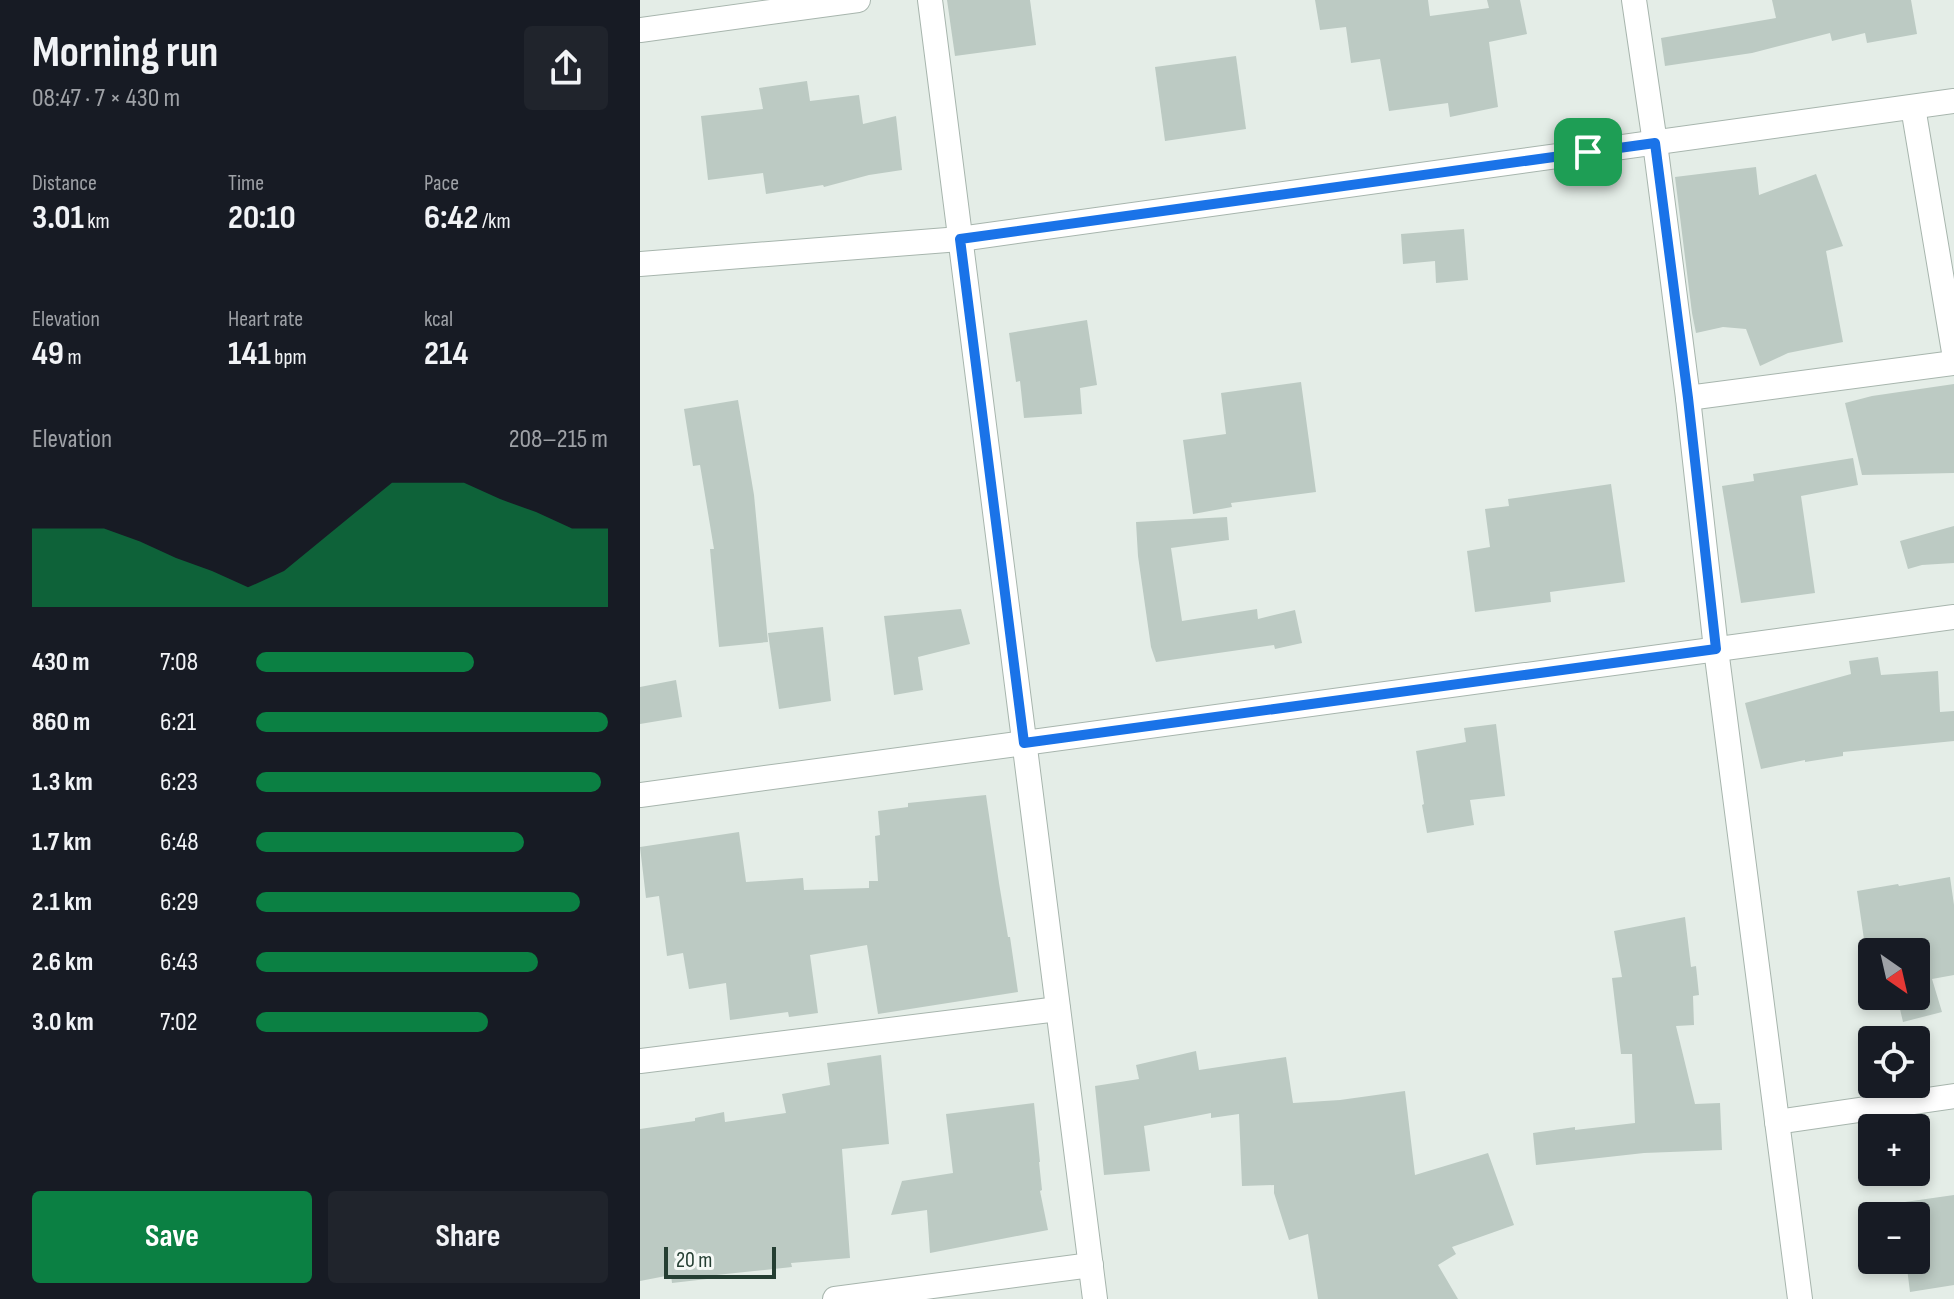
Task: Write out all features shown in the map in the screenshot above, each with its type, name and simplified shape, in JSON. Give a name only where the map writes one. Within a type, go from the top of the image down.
[{"type":"street","points":[[640,30],[858,0]]},
{"type":"street","points":[[930,0],[1095,1299]]},
{"type":"street","points":[[1634,0],[1688,398],[1716,649],[1800,1299]]},
{"type":"street","points":[[640,264],[960,239],[1954,101]]},
{"type":"street","points":[[1913,107],[1954,352]]},
{"type":"street","points":[[1688,398],[1954,363]]},
{"type":"street","points":[[640,795],[1954,617]]},
{"type":"street","points":[[640,1061],[1058,1009]]},
{"type":"street","points":[[1777,1122],[1954,1096]]},
{"type":"street","points":[[835,1299],[1091,1265]]},
{"type":"building","points":[[947,0],[1030,0],[1036,45],[955,56]]},
{"type":"building","points":[[1315,0],[1428,0],[1430,16],[1489,8],[1487,0],[1520,0],[1527,34],[1489,42],[1498,107],[1450,117],[1448,103],[1389,111],[1380,59],[1351,63],[1346,27],[1320,30]]},
{"type":"building","points":[[1772,0],[1911,0],[1917,34],[1867,43],[1865,33],[1832,41],[1830,33],[1752,53],[1665,66],[1661,38],[1776,18]]},
{"type":"building","points":[[1236,56],[1246,129],[1165,141],[1155,67]]},
{"type":"building","points":[[807,81],[810,101],[859,95],[863,124],[896,116],[902,170],[824,187],[766,194],[763,173],[708,180],[701,116],[763,109],[759,88]]},
{"type":"building","points":[[1756,167],[1759,195],[1816,174],[1843,246],[1826,251],[1843,342],[1788,353],[1760,366],[1746,329],[1723,327],[1696,333],[1675,177]]},
{"type":"building","points":[[1464,229],[1468,280],[1436,283],[1435,261],[1403,264],[1401,234]]},
{"type":"building","points":[[1087,320],[1097,385],[1080,388],[1082,414],[1024,418],[1020,381],[1016,382],[1009,333]]},
{"type":"building","points":[[1301,382],[1316,492],[1231,503],[1232,507],[1193,514],[1183,440],[1226,434],[1221,393]]},
{"type":"building","points":[[1954,384],[1954,473],[1862,475],[1845,403]]},
{"type":"building","points":[[738,400],[754,495],[768,642],[719,647],[710,549],[714,549],[700,465],[693,466],[684,409]]},
{"type":"building","points":[[1853,458],[1858,485],[1801,496],[1815,593],[1741,603],[1722,486],[1754,481],[1753,474]]},
{"type":"building","points":[[1611,484],[1625,582],[1550,592],[1551,602],[1475,612],[1467,551],[1490,547],[1485,509],[1509,506],[1508,499]]},
{"type":"building","points":[[1227,517],[1229,540],[1171,548],[1182,621],[1257,609],[1258,619],[1295,610],[1302,643],[1275,649],[1274,645],[1156,662],[1151,647],[1138,556],[1136,522]]},
{"type":"building","points":[[1954,526],[1954,563],[1908,569],[1900,541]]},
{"type":"building","points":[[961,609],[970,644],[918,657],[923,690],[894,695],[884,616]]},
{"type":"building","points":[[823,627],[831,701],[779,709],[768,633]]},
{"type":"building","points":[[1878,657],[1881,675],[1938,671],[1940,712],[1954,711],[1954,741],[1843,752],[1843,756],[1761,769],[1745,703],[1851,674],[1849,661]]},
{"type":"building","points":[[676,680],[682,717],[640,724],[640,687]]},
{"type":"building","points":[[1496,724],[1505,796],[1470,800],[1474,825],[1427,833],[1416,751],[1466,742],[1464,728]]},
{"type":"building","points":[[986,795],[1018,992],[878,1014],[867,945],[810,955],[818,1013],[789,1017],[788,1012],[730,1020],[726,983],[689,989],[683,953],[667,956],[659,896],[646,898],[640,847],[739,832],[746,882],[803,878],[804,890],[869,888],[869,881],[878,881],[875,836],[880,835],[878,811],[908,807],[908,803]]},
{"type":"building","points":[[1950,877],[1954,905],[1954,975],[1932,979],[1942,1012],[1903,1022],[1900,1010],[1930,1010],[1930,938],[1864,938],[1857,891]]},
{"type":"building","points":[[1685,917],[1691,967],[1696,966],[1699,995],[1693,996],[1694,1025],[1676,1026],[1695,1104],[1720,1103],[1722,1150],[1644,1153],[1536,1165],[1533,1133],[1635,1123],[1632,1054],[1621,1054],[1612,978],[1622,977],[1614,931]]},
{"type":"building","points":[[1196,1051],[1199,1070],[1286,1057],[1293,1103],[1405,1091],[1415,1175],[1488,1153],[1514,1225],[1452,1247],[1456,1254],[1438,1265],[1458,1299],[1318,1299],[1308,1234],[1289,1240],[1274,1185],[1242,1186],[1239,1114],[1211,1118],[1211,1113],[1144,1126],[1150,1171],[1104,1175],[1095,1086],[1139,1079],[1136,1065]]},
{"type":"building","points":[[881,1055],[889,1144],[842,1149],[850,1258],[791,1263],[792,1267],[672,1283],[671,1275],[640,1281],[640,1129],[695,1121],[695,1118],[724,1112],[725,1122],[786,1113],[782,1094],[830,1085],[827,1063]]},
{"type":"building","points":[[1034,1103],[1040,1191],[1048,1230],[930,1253],[927,1210],[891,1215],[902,1181],[953,1173],[946,1114]]},
{"type":"building","points":[[1954,1195],[1954,1285],[1910,1292],[1908,1274],[1930,1274],[1930,1202],[1905,1202]]},
{"type":"route","points":[[1655,143],[1716,649],[1024,743],[960,239],[1588,152],[1655,143]]}]
